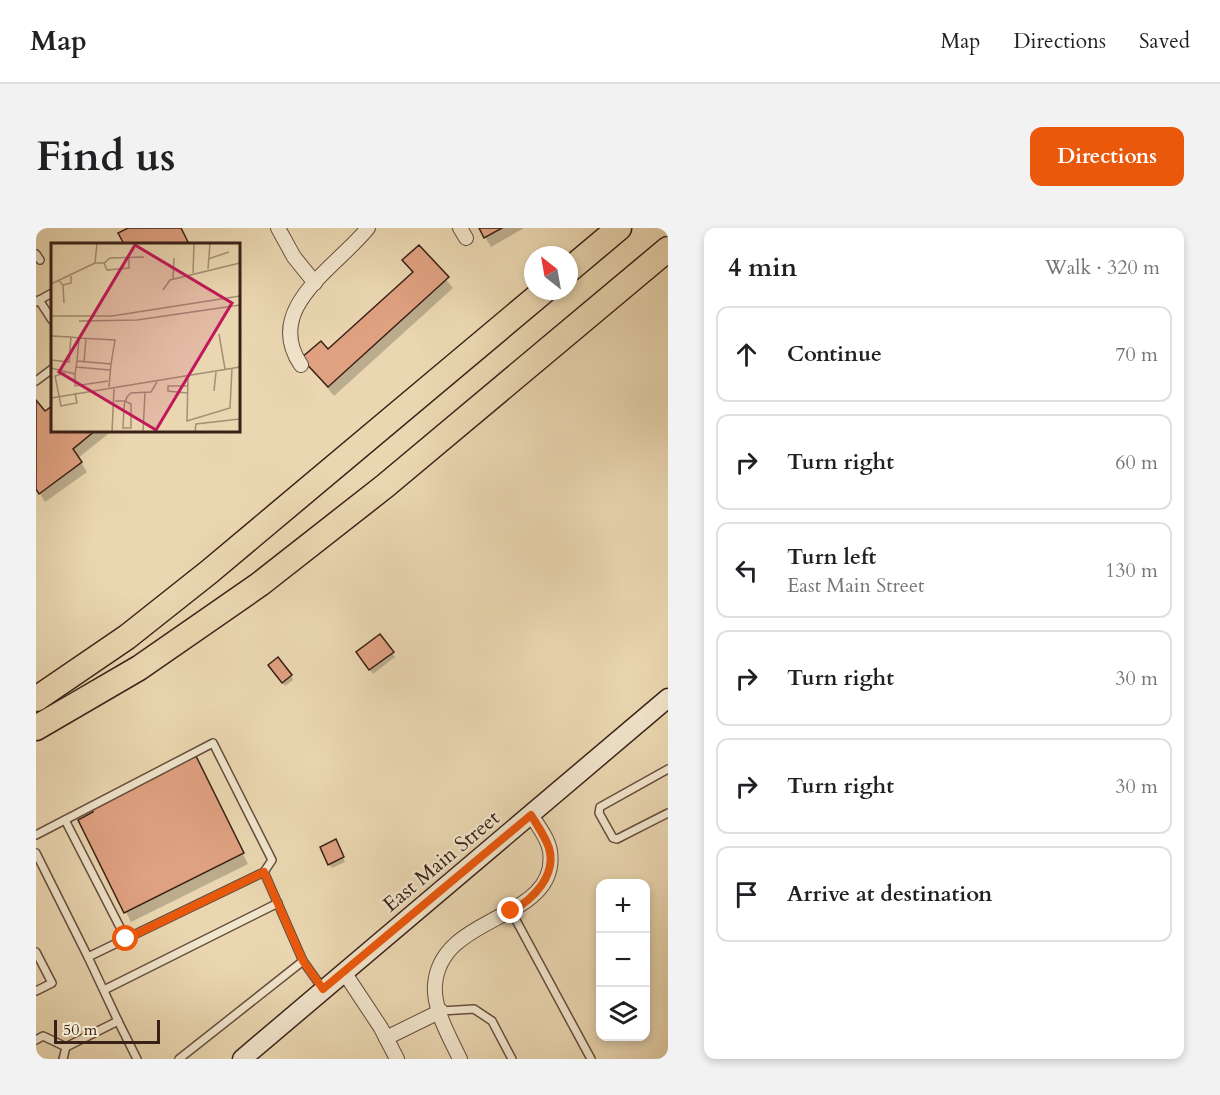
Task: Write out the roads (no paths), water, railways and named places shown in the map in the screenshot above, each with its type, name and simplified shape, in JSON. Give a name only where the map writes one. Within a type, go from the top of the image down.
[{"type":"highway","points":[[578,262],[619,228]]},
{"type":"highway","points":[[36,728],[139,668],[260,584],[394,478],[668,249]]},
{"type":"highway","points":[[36,699],[127,637],[209,572],[533,300]]},
{"type":"main road","name":"East Main Street","points":[[242,1059],[667,702]]},
{"type":"street","points":[[278,228],[294,257],[315,283]]},
{"type":"street","points":[[301,365],[290,346],[290,325],[305,293],[368,228]]},
{"type":"street","points":[[460,1059],[441,1011],[435,987],[439,963],[445,952],[482,925],[511,911],[536,894],[550,865],[550,850],[531,815]]},
{"type":"street","points":[[344,972],[387,1038],[397,1059]]},
{"type":"street","points":[[387,1038],[441,1011]]},
{"type":"lane","points":[[38,301],[51,319]]},
{"type":"lane","points":[[36,381],[51,370]]},
{"type":"lane","points":[[36,835],[213,743],[272,860],[264,872],[88,957]]},
{"type":"lane","points":[[668,770],[600,807],[600,813],[614,838],[621,838],[668,813]]},
{"type":"lane","points":[[65,820],[126,939]]},
{"type":"lane","points":[[36,853],[137,1059]]},
{"type":"lane","points":[[264,872],[303,961],[323,989]]},
{"type":"lane","points":[[104,990],[278,903]]},
{"type":"lane","points":[[511,911],[591,1059]]},
{"type":"lane","points":[[36,952],[52,983],[36,991]]},
{"type":"lane","points":[[179,1059],[303,961]]},
{"type":"lane","points":[[441,1011],[474,1009],[492,1021],[512,1059]]},
{"type":"lane","points":[[66,1047],[118,1022]]},
{"type":"lane","points":[[36,1040],[44,1036],[66,1047]]},
{"type":"lane","points":[[63,1059],[66,1047]]}]
